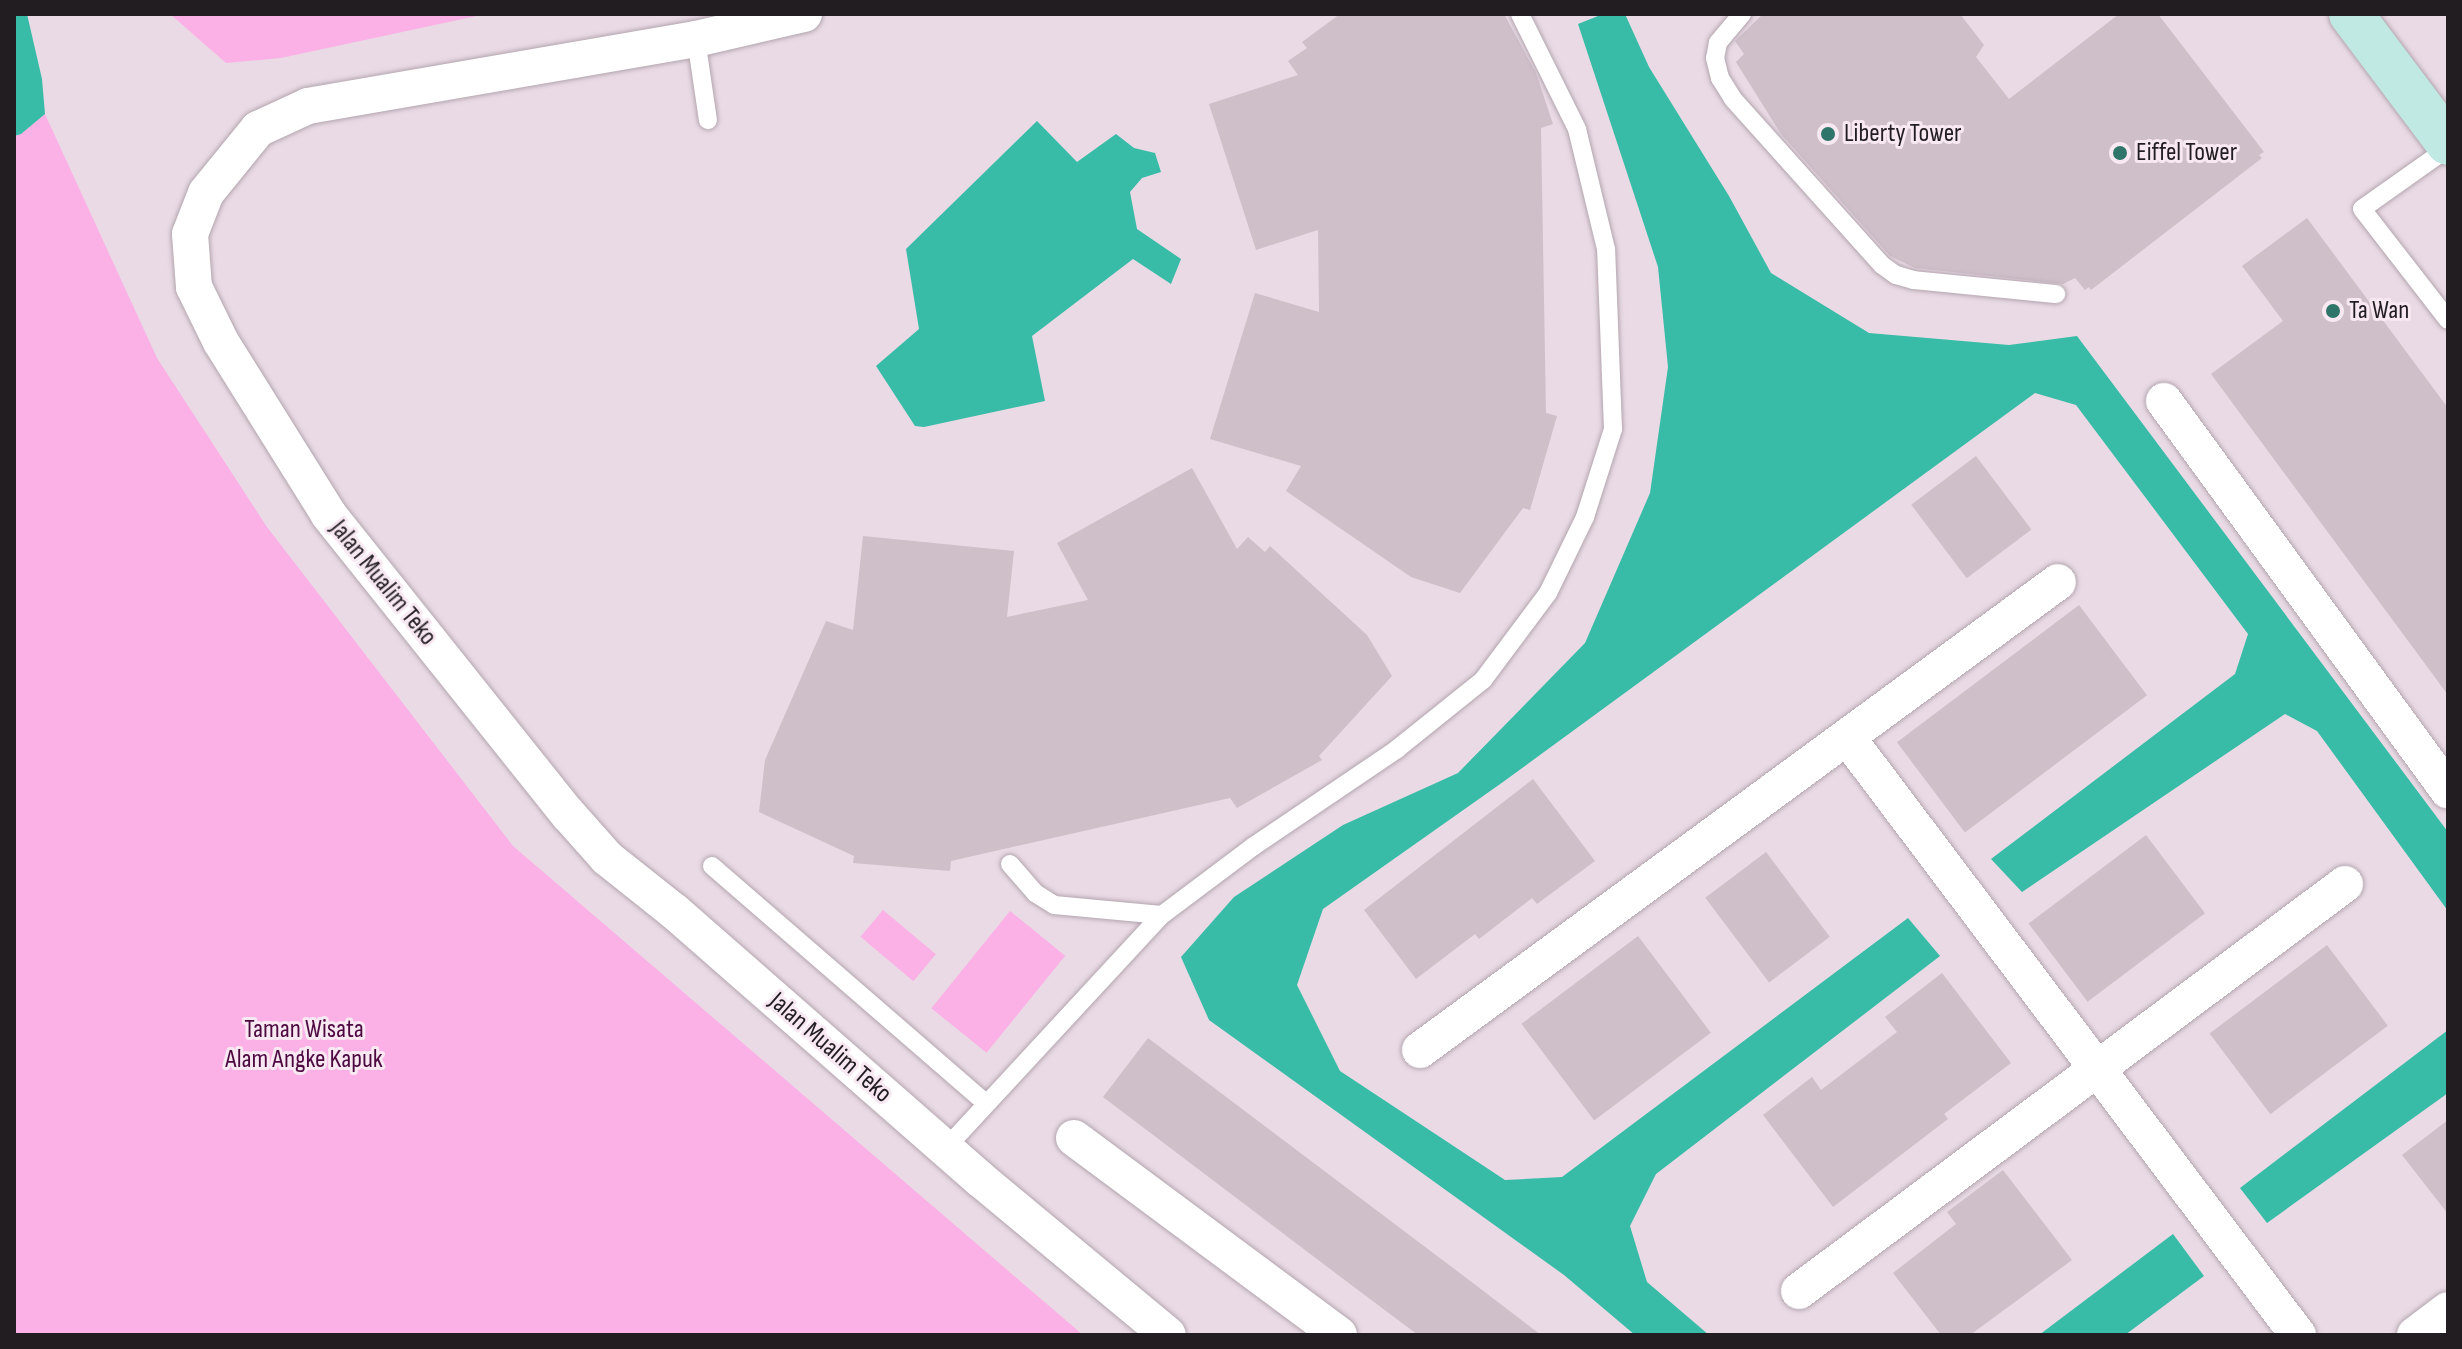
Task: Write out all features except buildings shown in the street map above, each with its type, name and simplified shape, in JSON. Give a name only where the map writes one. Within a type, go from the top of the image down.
[{"type":"main road","points":[[2351,14],[2448,145]]},
{"type":"street","name":"Jalan Mualim Teko","points":[[804,14],[696,39],[308,106],[258,129],[206,193],[190,234],[194,287],[221,342],[329,515],[568,814],[607,858],[675,912],[945,1149],[1168,1335]]},
{"type":"street","points":[[2164,401],[2448,791]]},
{"type":"street","points":[[1420,1050],[2058,582]]},
{"type":"street","points":[[1847,737],[2298,1335]]},
{"type":"street","points":[[1799,1291],[2345,884]]},
{"type":"street","points":[[1074,1138],[1339,1335]]},
{"type":"street","points":[[2415,1335],[2448,1310]]},
{"type":"lane","points":[[945,1149],[1162,915],[1254,846],[1397,749],[1483,680],[1548,593],[1585,517],[1613,429],[1606,249],[1577,129],[1520,14]]},
{"type":"lane","points":[[1742,14],[1718,43],[1715,58],[1720,78],[1733,99],[1882,265],[1896,275],[1913,280],[2056,294]]},
{"type":"lane","points":[[696,39],[708,120]]},
{"type":"lane","points":[[2448,145],[2362,209],[2448,320]]},
{"type":"lane","points":[[1010,864],[1035,893],[1054,905],[1162,915]]},
{"type":"lane","points":[[712,866],[986,1103]]},
{"type":"green space","points":[[170,14],[486,14],[281,58],[226,63]]},
{"type":"green space","name":"Taman Wisata Alam Angke Kapuk","points":[[45,114],[157,358],[267,527],[513,846],[1083,1335],[14,1335],[14,136],[21,134]]},
{"type":"green space","points":[[883,910],[936,954],[913,981],[861,937]]},
{"type":"green space","points":[[1010,911],[1065,956],[987,1053],[931,1008]]},
{"type":"shaded area","points":[[14,14],[27,14],[42,79],[45,114],[21,134],[14,136]]},
{"type":"shaded area","points":[[1603,14],[1625,14],[1649,67],[1729,196],[1771,273],[1869,333],[2009,345],[2077,336],[2448,832],[2448,911],[2317,731],[2285,714],[2022,892],[1991,859],[2235,674],[2248,634],[2076,405],[2035,393],[1503,782],[1323,909],[1297,985],[1340,1071],[1505,1180],[1562,1177],[1908,918],[1940,956],[1656,1174],[1630,1226],[1647,1282],[1709,1335],[1635,1335],[1564,1275],[1209,1020],[1181,957],[1234,897],[1343,825],[1458,773],[1585,643],[1650,493],[1668,367],[1658,267],[1578,24]]},
{"type":"shaded area","points":[[1037,121],[1077,162],[1116,134],[1134,148],[1155,153],[1161,172],[1142,178],[1130,192],[1137,229],[1181,259],[1171,284],[1133,259],[1032,336],[1045,401],[924,427],[915,426],[876,366],[919,329],[906,249]]},
{"type":"shaded area","points":[[2448,1030],[2448,1093],[2267,1223],[2240,1188]]},
{"type":"shaded area","points":[[2173,1234],[2204,1276],[2125,1335],[2039,1335]]},
{"type":"place","name":"Liberty Tower","points":[[1828,134]]},
{"type":"place","name":"Eiffel Tower","points":[[2120,153]]},
{"type":"place","name":"Ta Wan","points":[[2333,311]]}]
